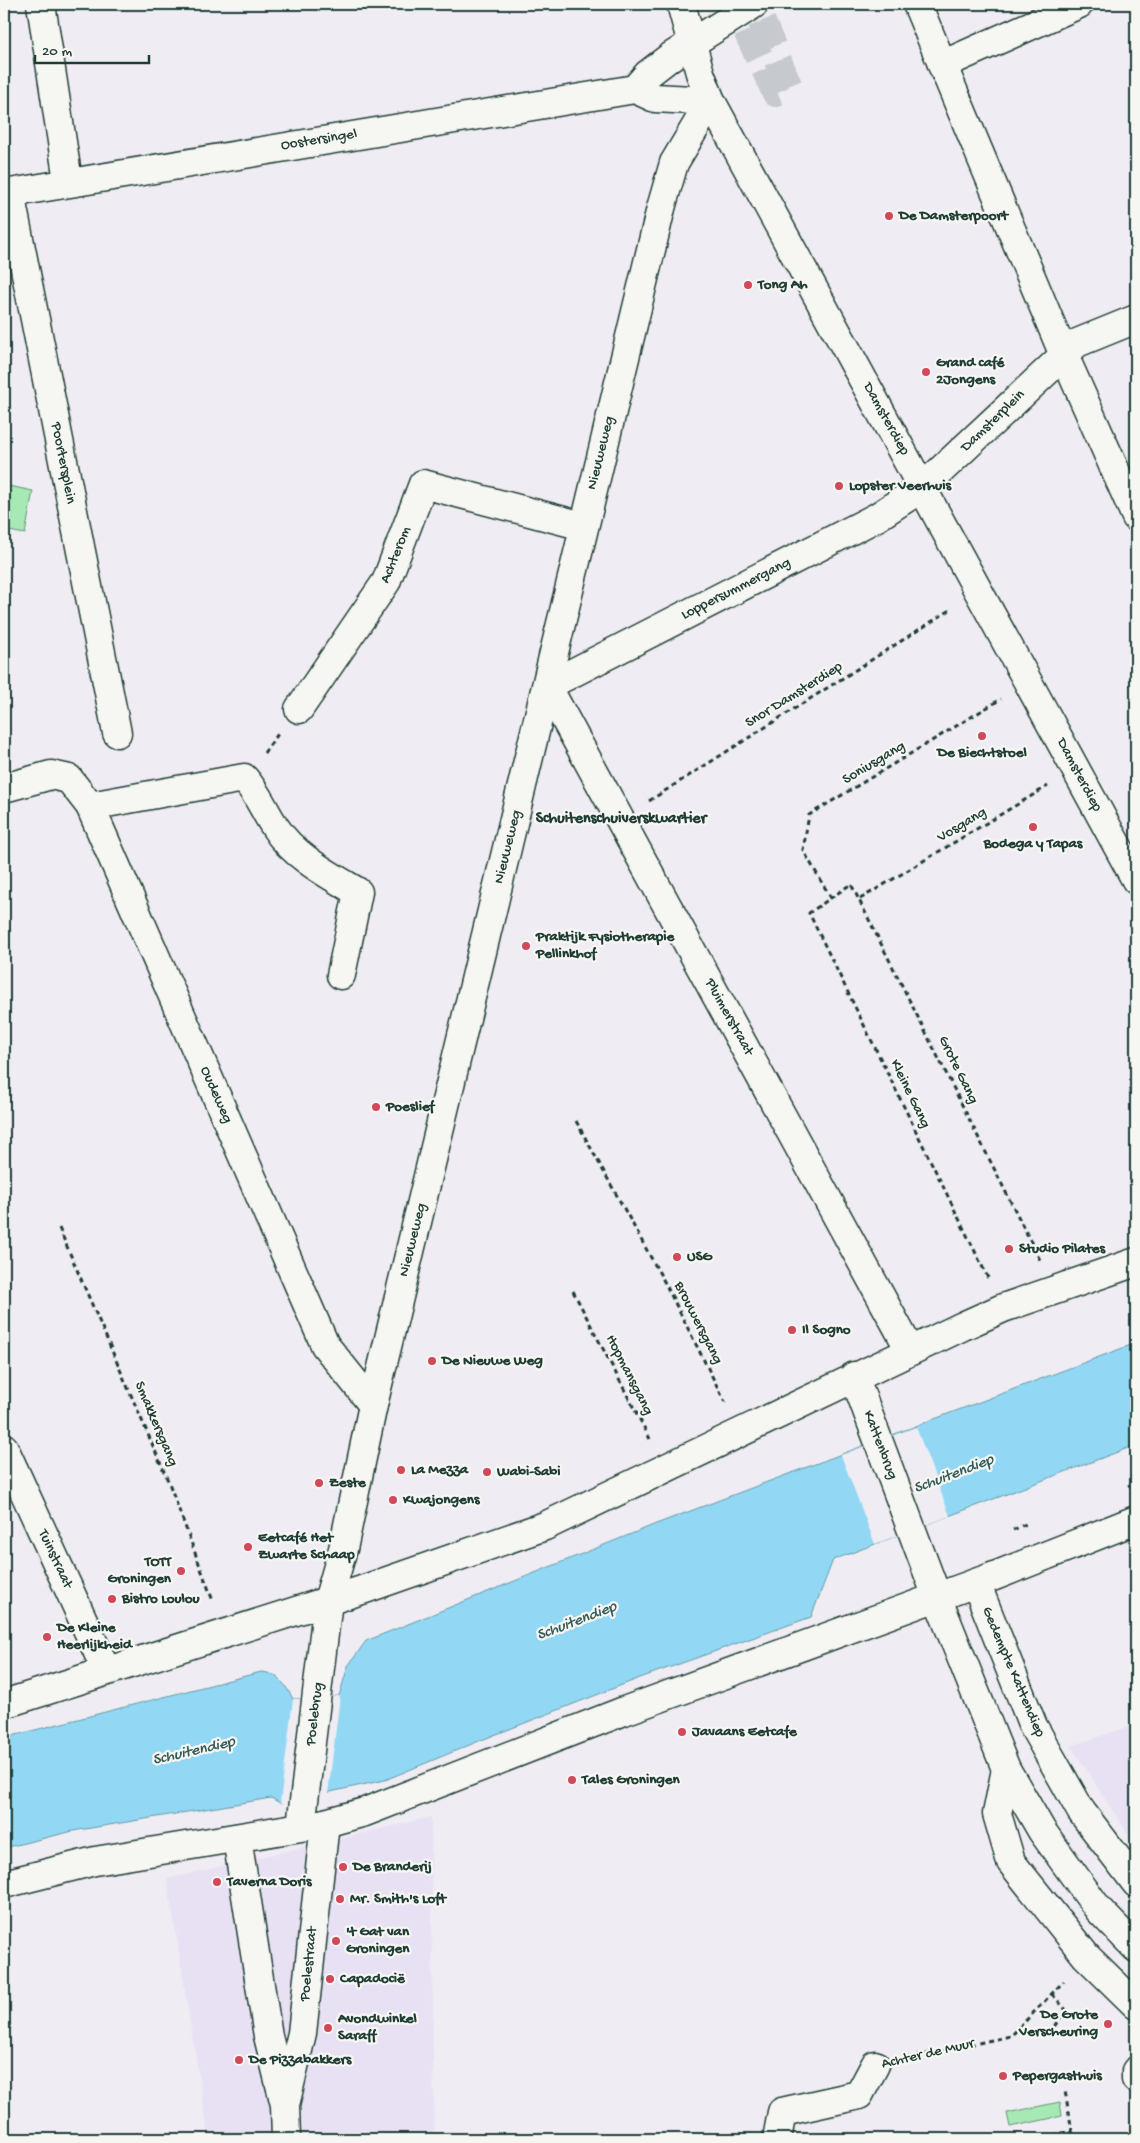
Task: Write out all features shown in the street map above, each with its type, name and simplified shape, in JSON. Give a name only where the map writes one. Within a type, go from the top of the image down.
[{"type":"street","points":[[41,4],[68,182]]},
{"type":"street","name":"Damsterdiep","points":[[681,4],[711,101],[1136,880]]},
{"type":"street","points":[[917,4],[1063,353],[1136,517]]},
{"type":"street","points":[[942,65],[1079,4]]},
{"type":"street","points":[[711,101],[655,98],[635,89],[648,74],[670,57],[749,12]]},
{"type":"street","name":"Oostersingel","points":[[7,193],[635,89]]},
{"type":"street","name":"Nieuweweg","points":[[328,1601],[343,1549],[373,1405],[547,686],[583,526],[674,163],[711,101]]},
{"type":"street","name":"Poortersplein","points":[[7,193],[117,734]]},
{"type":"street","name":"Damsterplein","points":[[923,487],[1063,353],[1077,343],[1136,319]]},
{"type":"street","name":"Achterom","points":[[299,709],[386,582],[423,484],[583,526]]},
{"type":"street","name":"Loppersummergang","points":[[547,686],[877,517],[923,487]]},
{"type":"street","name":"Pluimerstraat","points":[[547,686],[910,1350]]},
{"type":"street","name":"Oudeweg","points":[[4,788],[51,775],[69,779],[90,806],[325,1345],[373,1405]]},
{"type":"street","points":[[90,806],[244,778],[258,794],[275,828],[300,854],[358,892],[341,975]]},
{"type":"street","points":[[4,1704],[225,1632],[328,1601],[545,1526],[854,1376],[1003,1308],[1136,1262]]},
{"type":"street","name":"Kattenbrug","points":[[854,1376],[937,1597]]},
{"type":"street","name":"Tuinstraat","points":[[4,1448],[106,1670]]},
{"type":"street","points":[[4,1884],[95,1861],[237,1838],[310,1817],[365,1812],[624,1711],[976,1583],[1136,1520]]},
{"type":"street","name":"Gedempte Kattendiep","points":[[976,1583],[1033,1726],[1081,1811],[1136,1883]]},
{"type":"street","points":[[937,1597],[1006,1770],[1042,1831],[1099,1910],[1136,1948]]},
{"type":"street","name":"Poelebrug","points":[[310,1817],[317,1697],[328,1601]]},
{"type":"street","points":[[1006,1770],[997,1814],[1011,1862],[1086,1956],[1136,2005]]},
{"type":"street","name":"Poelestraat","points":[[285,2105],[302,2033],[310,1817]]},
{"type":"street","name":"Poelestraat","points":[[237,1838],[268,2036],[285,2105],[286,2139]]},
{"type":"street","name":"Achter de Muur","points":[[777,2139],[782,2112],[859,2095],[875,2065]]},
{"type":"street","points":[[1136,2071],[1136,2079]]},
{"type":"path","name":"Snor Damsterdiep","points":[[621,819],[980,591]]},
{"type":"path","name":"Soniusgang","points":[[831,898],[803,850],[809,815],[1029,682]]},
{"type":"path","points":[[244,778],[299,709]]},
{"type":"path","name":"Vosgang","points":[[860,899],[1076,769]]},
{"type":"path","name":"Grote Gang","points":[[831,898],[851,884],[860,899],[1054,1290]]},
{"type":"path","name":"Kleine Gang","points":[[831,898],[809,913],[1003,1308]]},
{"type":"path","name":"Brouwersgang","points":[[576,1121],[666,1285],[740,1432]]},
{"type":"path","name":"Smakkersgang","points":[[59,1228],[169,1483],[225,1632]]},
{"type":"path","name":"Hopmansgang","points":[[573,1291],[665,1468]]},
{"type":"path","name":"Achter de Muur","points":[[875,2065],[1011,2036],[1086,1956]]},
{"type":"path","points":[[1052,1994],[1066,2010],[1052,2028]]},
{"type":"path","points":[[1065,2091],[1074,2139]]},
{"type":"path","points":[[1035,2139],[1072,2131]]},
{"type":"shaded area","points":[[1136,1724],[1136,1847],[1071,1746]]},
{"type":"shaded area","points":[[431,1817],[434,2139],[209,2139],[167,1879]]},
{"type":"green space","points":[[4,485],[33,491],[25,534],[4,530]]},
{"type":"green space","points":[[1060,2102],[1062,2116],[1010,2127],[1007,2113]]},
{"type":"water","name":"Schuitendiep","points":[[1136,1343],[1136,1445],[833,1560],[811,1617],[640,1678],[385,1780],[280,1803],[271,1798],[73,1831],[4,1848],[4,1738],[261,1672],[272,1675],[280,1680],[293,1699],[339,1696],[348,1666],[366,1641],[656,1524]]},
{"type":"pier","points":[[916,1427],[950,1516],[875,1544],[841,1455]]},
{"type":"pier","points":[[340,1696],[328,1794],[320,1798],[290,1804],[280,1803],[293,1699]]},
{"type":"tunnel","points":[[747,31],[776,93],[789,87],[761,20]]},
{"type":"place","name":"De Damsterpoort","points":[[889,216]]},
{"type":"place","name":"Tong Ah","points":[[748,285]]},
{"type":"place","name":"Grand café 2Jongens","points":[[926,372]]},
{"type":"place","name":"Lopster Veerhuis","points":[[839,486]]},
{"type":"place","name":"De Biechtstoel","points":[[982,736]]},
{"type":"place","name":"Bodega y Tapas","points":[[1033,827]]},
{"type":"place","name":"Praktijk Fysiotherapie Pellinkhof","points":[[526,946]]},
{"type":"place","name":"Poeslief","points":[[376,1107]]},
{"type":"place","name":"Studio Pilates","points":[[1009,1249]]},
{"type":"place","name":"USG","points":[[677,1257]]},
{"type":"place","name":"Il Sogno","points":[[792,1330]]},
{"type":"place","name":"De Nieuwe Weg","points":[[432,1361]]},
{"type":"place","name":"La Mezza","points":[[401,1470]]},
{"type":"place","name":"Wabi-Sabi","points":[[487,1472]]},
{"type":"place","name":"Zeste","points":[[319,1483]]},
{"type":"place","name":"Kwajongens","points":[[393,1500]]},
{"type":"place","name":"Eetcafé Het Zwarte Schaap","points":[[248,1547]]},
{"type":"place","name":"TOTT Groningen","points":[[181,1571]]},
{"type":"place","name":"Bistro Loulou","points":[[112,1599]]},
{"type":"place","name":"De Kleine Heerlijkheid","points":[[47,1637]]},
{"type":"place","name":"Javaans Eetcafe","points":[[682,1732]]},
{"type":"place","name":"Tales Groningen","points":[[572,1780]]},
{"type":"place","name":"De Branderij","points":[[343,1867]]},
{"type":"place","name":"Taverna Doris","points":[[217,1882]]},
{"type":"place","name":"Mr. Smith's Loft","points":[[340,1899]]},
{"type":"place","name":"'t Gat van Groningen","points":[[336,1941]]},
{"type":"place","name":"Capadocië","points":[[330,1979]]},
{"type":"place","name":"De Grote Verscheuring","points":[[1108,2024]]},
{"type":"place","name":"Avondwinkel Saraff","points":[[328,2028]]},
{"type":"place","name":"De Pizzabakkers","points":[[239,2060]]},
{"type":"place","name":"Pepergasthuis","points":[[1003,2076]]},
{"type":"district","name":"Schuitenschuiverskwartier","points":[[621,819]]}]
